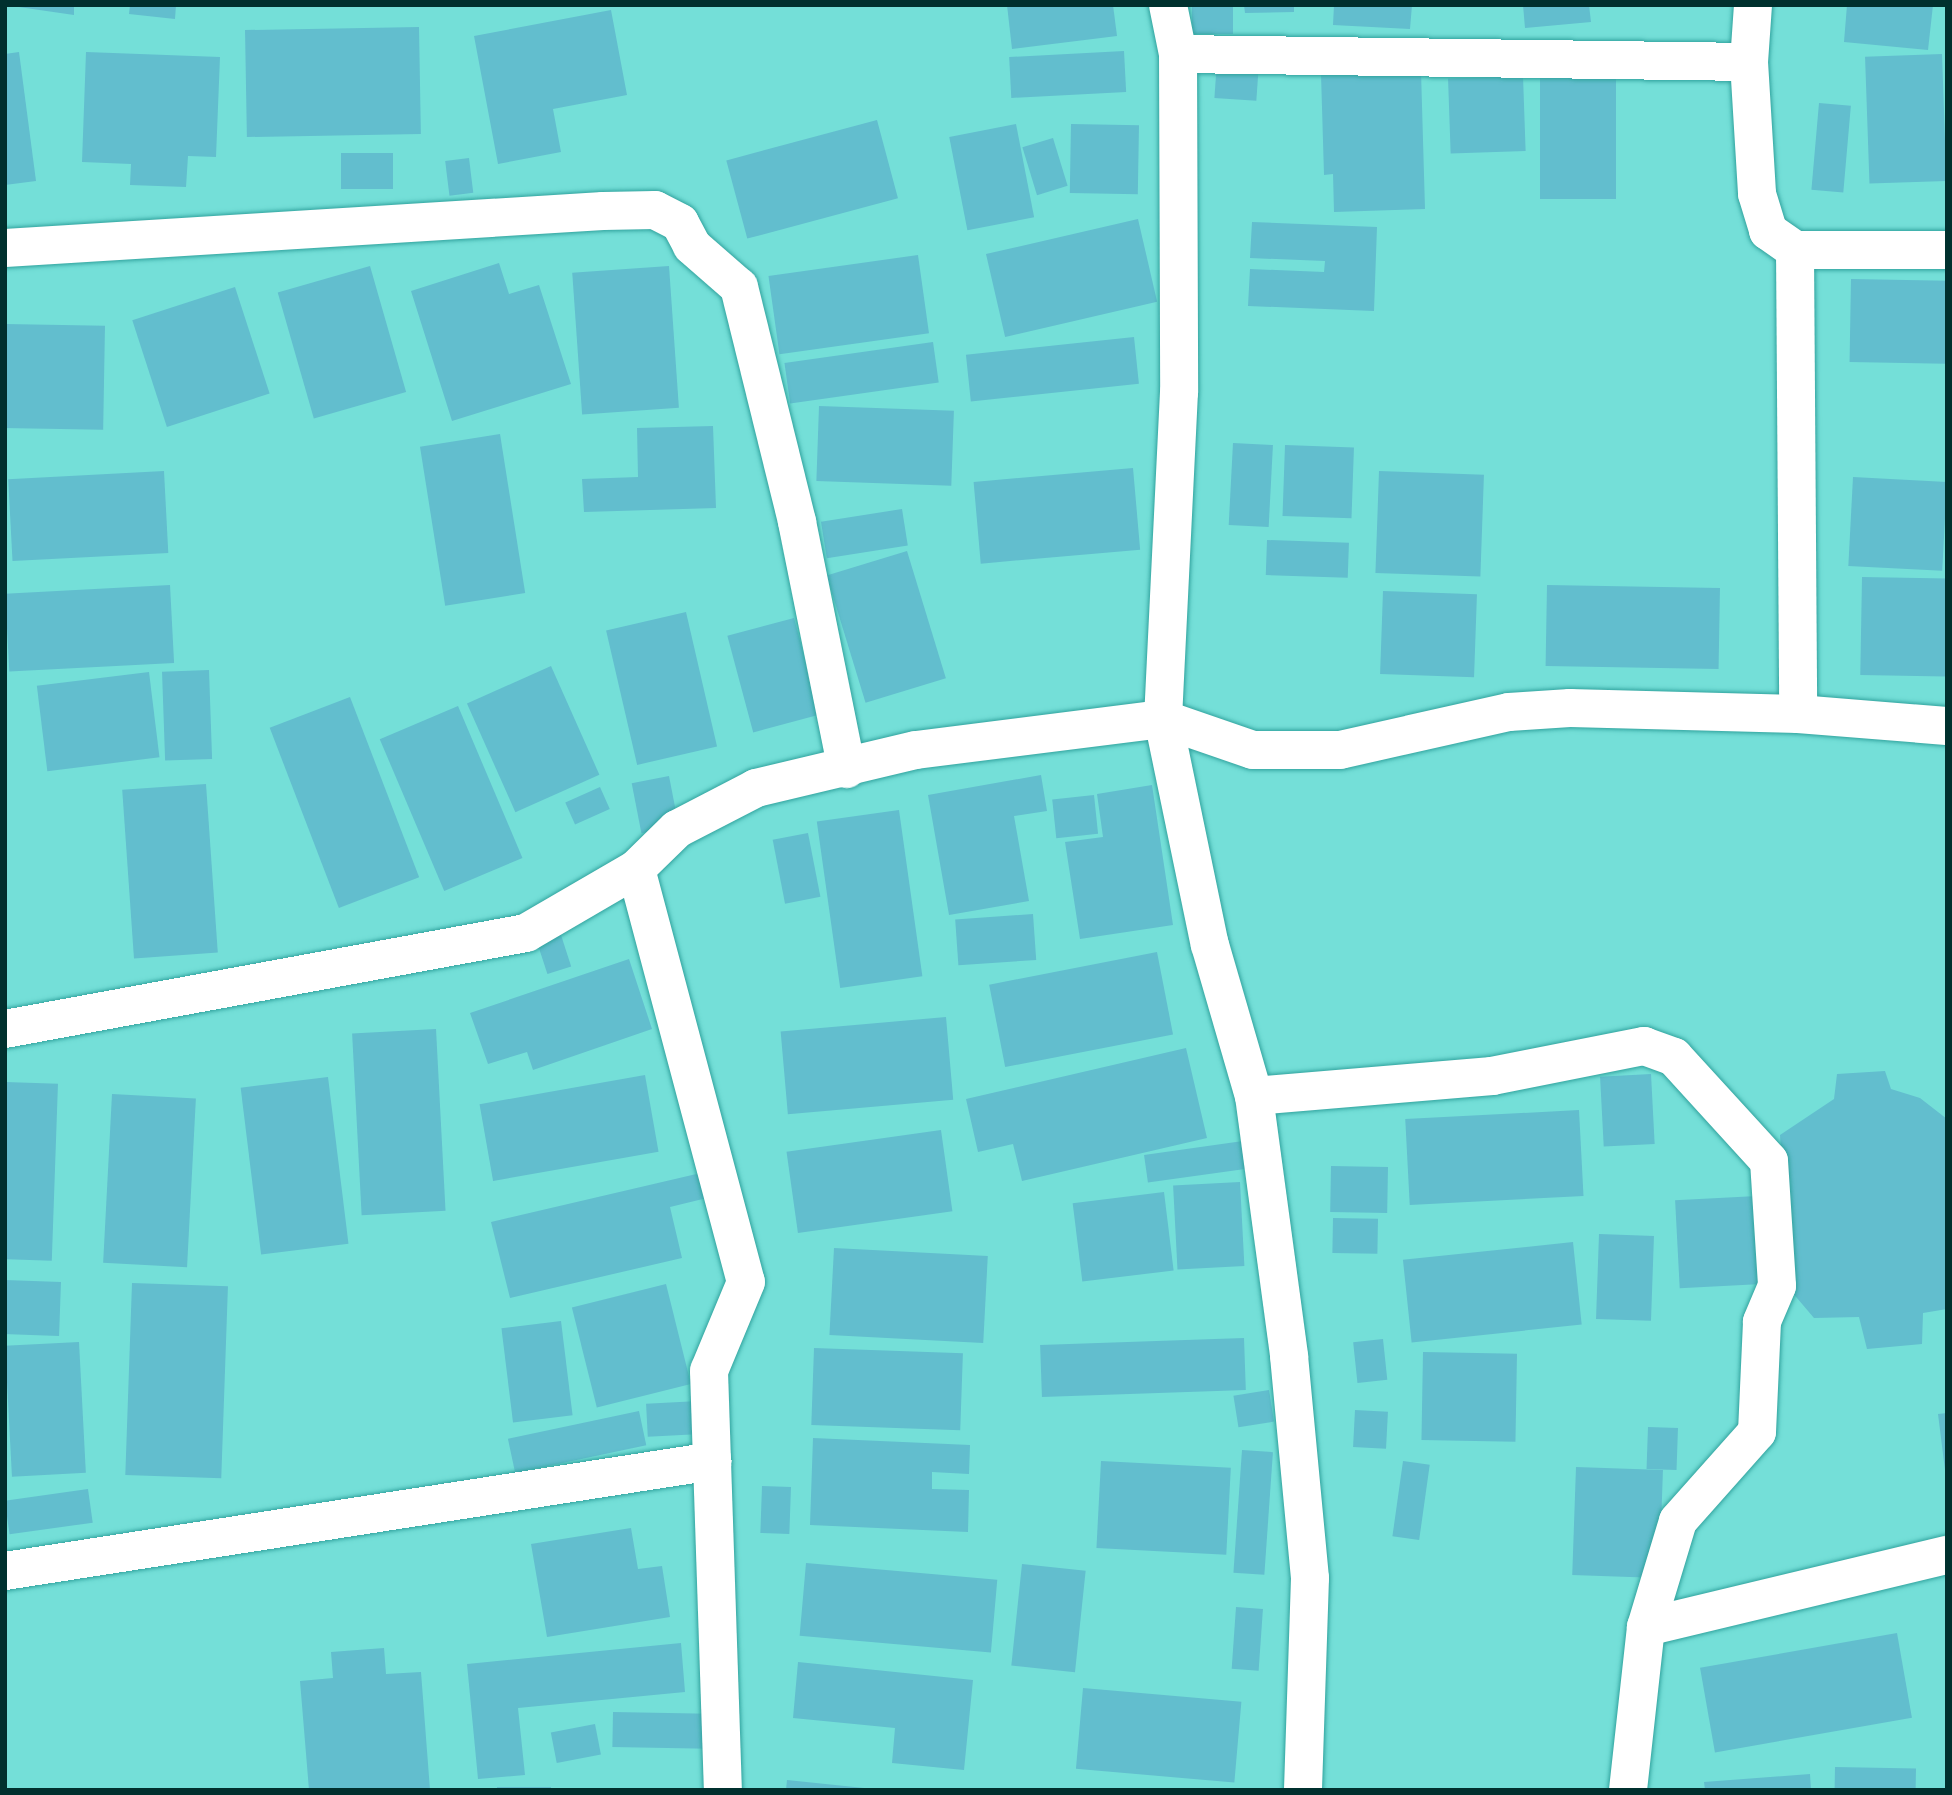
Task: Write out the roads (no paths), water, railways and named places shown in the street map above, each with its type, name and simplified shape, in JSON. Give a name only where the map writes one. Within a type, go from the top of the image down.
[{"type":"street","points":[[1167,5],[1178,54],[1179,392],[1163,719],[1210,945],[1254,1096],[1310,1578],[1303,1790]]},
{"type":"street","points":[[1753,5],[1749,62],[1757,194],[1768,231],[1795,250],[1947,250]]},
{"type":"street","points":[[1178,54],[1749,62]]},
{"type":"street","points":[[5,248],[603,211],[655,210],[680,223],[692,246],[739,287],[797,522],[847,769]]},
{"type":"street","points":[[1795,250],[1798,714]]},
{"type":"street","points":[[5,1029],[526,933],[636,869],[677,829],[755,788],[847,769],[916,750],[1163,719],[1265,750],[1340,750],[1509,712],[1798,714],[1947,726]]},
{"type":"street","points":[[636,869],[746,1282],[709,1371],[723,1790]]},
{"type":"street","points":[[1254,1096],[1492,1076],[1644,1046],[1674,1057],[1769,1161],[1777,1286],[1762,1322],[1757,1432],[1678,1521],[1646,1627],[1628,1790]]},
{"type":"street","points":[[5,1571],[713,1461]]},
{"type":"street","points":[[1646,1627],[1947,1555]]}]
